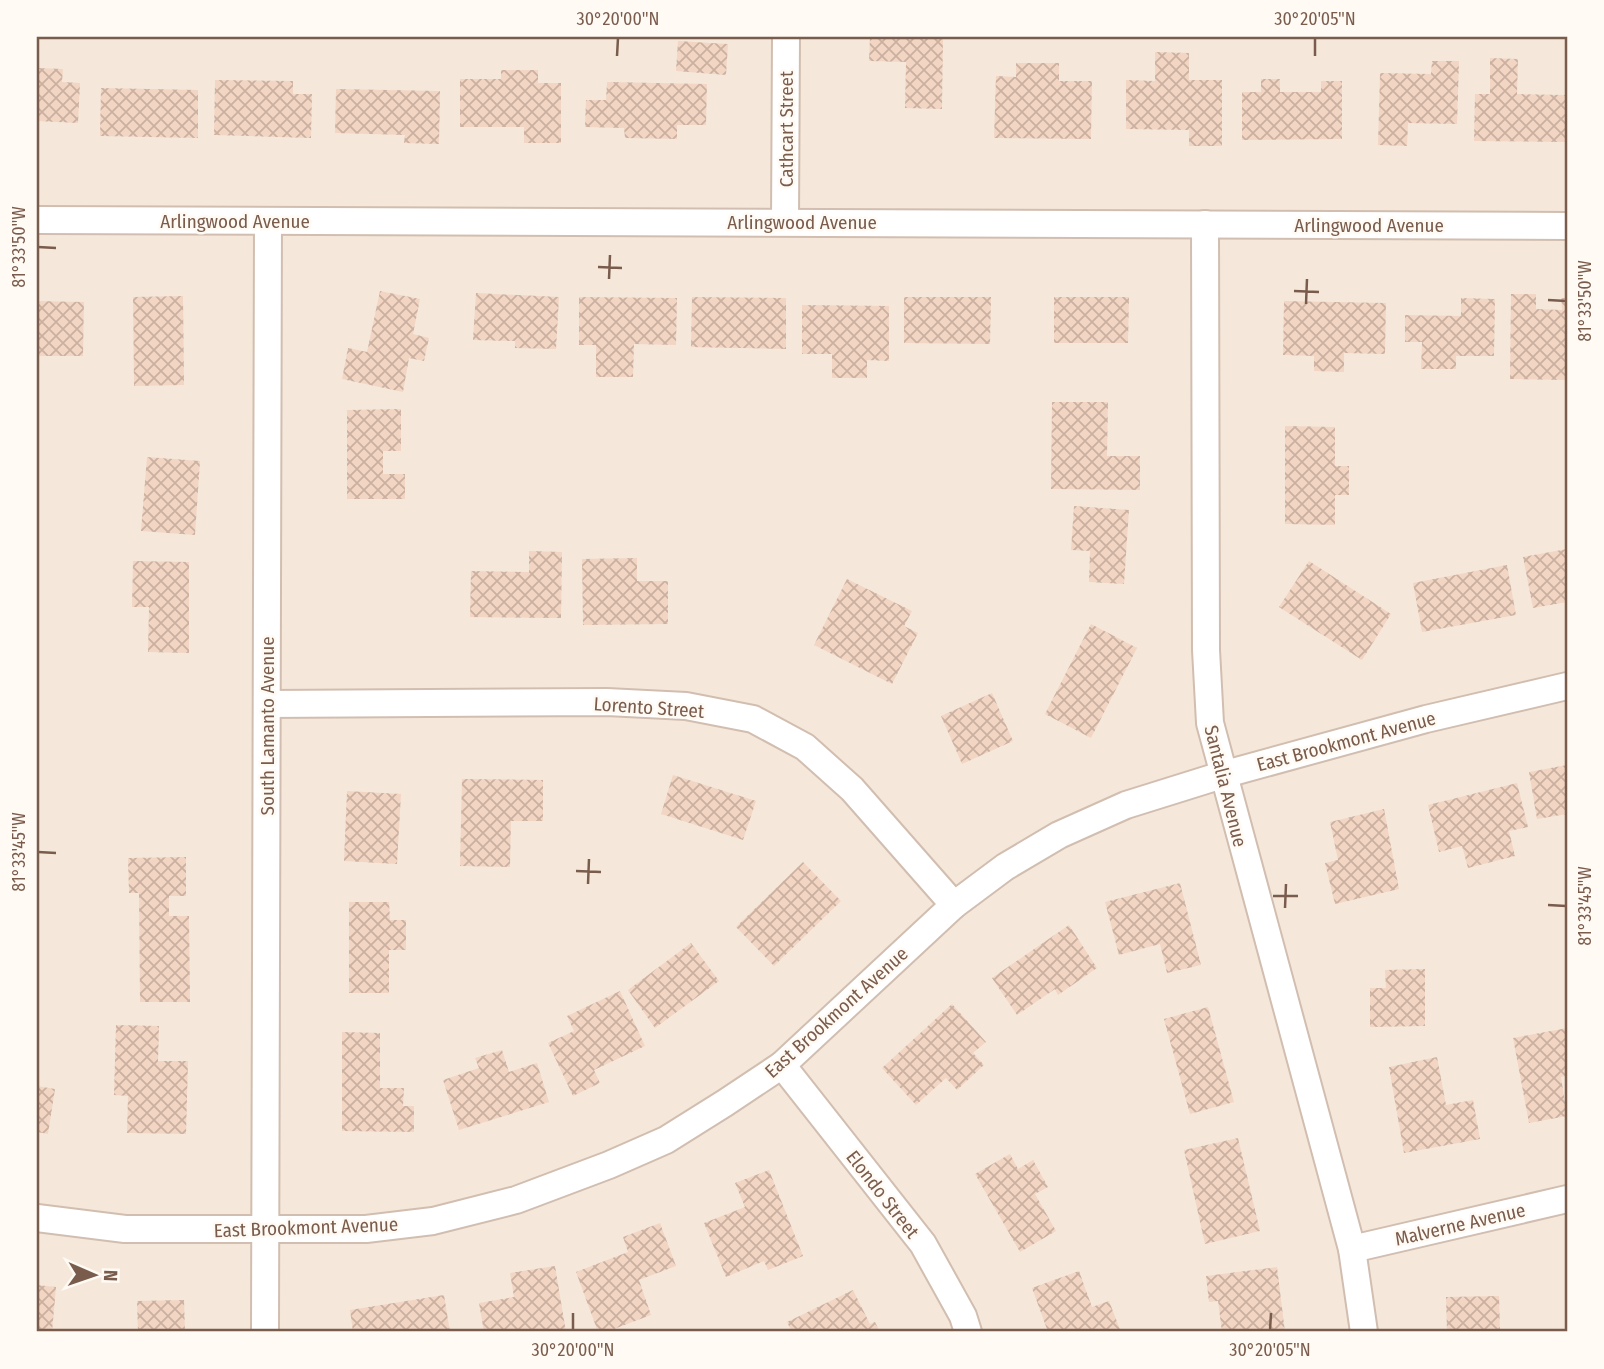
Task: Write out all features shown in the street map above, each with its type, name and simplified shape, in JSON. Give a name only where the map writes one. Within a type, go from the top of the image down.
[{"type":"street","name":"Cathcart Street","points":[[785,222],[786,37]]},
{"type":"street","name":"Arlingwood Avenue","points":[[37,220],[1567,226]]},
{"type":"street","name":"South Lamanto Avenue","points":[[265,1332],[268,222]]},
{"type":"street","name":"Santalia Avenue","points":[[1205,224],[1206,650],[1209,723],[1352,1249],[1364,1332]]},
{"type":"street","name":"East Brookmont Avenue","points":[[37,1218],[125,1229],[366,1229],[433,1221],[516,1200],[666,1140],[782,1065],[954,905],[1005,867],[1059,835],[1126,805],[1222,775],[1426,719],[1567,686]]},
{"type":"street","name":"Lorento Street","points":[[267,704],[607,702],[686,706],[753,719],[805,747],[852,789],[954,905]]},
{"type":"street","name":"Elondo Street","points":[[782,1065],[923,1244],[963,1316],[968,1332]]},
{"type":"street","name":"Malverne Avenue","points":[[1352,1249],[1567,1199]]},
{"type":"shaded area","points":[[37,37],[1567,37],[1567,1332],[37,1332]]},
{"type":"building","points":[[870,37],[943,37],[942,109],[905,108],[906,62],[869,61]]},
{"type":"building","points":[[678,41],[728,44],[726,75],[676,71]]},
{"type":"building","points":[[1155,52],[1189,53],[1189,80],[1222,80],[1222,146],[1189,146],[1189,130],[1126,129],[1126,80],[1155,81]]},
{"type":"building","points":[[1490,58],[1518,59],[1517,94],[1567,95],[1567,142],[1474,141],[1475,94],[1490,94]]},
{"type":"building","points":[[1432,61],[1459,61],[1457,124],[1408,123],[1407,146],[1378,145],[1380,73],[1431,74]]},
{"type":"building","points":[[1016,63],[1059,63],[1059,81],[1092,81],[1091,139],[994,138],[996,76],[1016,77]]},
{"type":"building","points":[[37,68],[63,69],[62,82],[80,83],[78,123],[37,121]]},
{"type":"building","points":[[501,70],[538,70],[538,83],[561,83],[561,143],[524,143],[524,127],[460,127],[460,79],[501,79]]},
{"type":"building","points":[[1261,79],[1280,79],[1280,92],[1321,92],[1321,81],[1342,81],[1342,139],[1242,140],[1242,92],[1261,92]]},
{"type":"building","points":[[215,80],[293,81],[293,94],[312,94],[311,138],[214,135]]},
{"type":"building","points":[[607,82],[707,84],[706,125],[677,125],[677,139],[625,138],[624,128],[585,127],[586,100],[606,100]]},
{"type":"building","points":[[101,88],[198,90],[198,138],[100,136]]},
{"type":"building","points":[[336,89],[440,91],[439,144],[404,143],[405,135],[335,133]]},
{"type":"building","points":[[380,291],[420,299],[413,334],[429,338],[424,361],[409,358],[403,392],[342,379],[348,348],[367,352]]},
{"type":"building","points":[[476,293],[559,297],[556,349],[515,348],[515,341],[473,340]]},
{"type":"building","points":[[1511,294],[1536,294],[1536,309],[1562,310],[1561,298],[1567,298],[1567,380],[1510,379]]},
{"type":"building","points":[[183,296],[184,385],[134,386],[133,297]]},
{"type":"building","points":[[579,297],[677,298],[676,345],[634,344],[633,377],[596,377],[596,345],[579,345]]},
{"type":"building","points":[[692,297],[786,298],[786,349],[691,347]]},
{"type":"building","points":[[904,297],[991,297],[990,344],[904,343]]},
{"type":"building","points":[[1054,297],[1129,297],[1128,343],[1054,343]]},
{"type":"building","points":[[1461,298],[1495,299],[1494,356],[1456,356],[1456,369],[1421,369],[1422,342],[1405,342],[1405,315],[1461,316]]},
{"type":"building","points":[[37,301],[84,302],[83,356],[37,356]]},
{"type":"building","points":[[1284,301],[1386,303],[1385,354],[1344,353],[1344,372],[1314,371],[1314,356],[1283,355]]},
{"type":"building","points":[[802,305],[889,306],[889,361],[867,360],[867,378],[832,378],[832,354],[802,354]]},
{"type":"building","points":[[1052,402],[1108,402],[1107,456],[1140,456],[1140,490],[1051,489]]},
{"type":"building","points":[[401,409],[401,451],[383,451],[383,474],[405,474],[405,499],[347,499],[347,410]]},
{"type":"building","points":[[1285,426],[1335,427],[1335,466],[1349,466],[1349,495],[1335,495],[1335,525],[1285,524]]},
{"type":"building","points":[[147,457],[200,461],[195,535],[141,531]]},
{"type":"building","points":[[1074,506],[1129,510],[1124,584],[1089,582],[1090,551],[1071,550]]},
{"type":"building","points":[[1567,549],[1567,602],[1533,608],[1523,557]]},
{"type":"building","points":[[529,551],[562,552],[561,618],[470,617],[471,571],[529,572]]},
{"type":"building","points":[[637,558],[637,581],[668,581],[668,624],[583,625],[582,559]]},
{"type":"building","points":[[133,561],[189,562],[189,653],[148,652],[149,607],[132,607]]},
{"type":"building","points":[[1309,561],[1391,614],[1362,660],[1279,607]]},
{"type":"building","points":[[1507,565],[1516,615],[1422,632],[1413,583]]},
{"type":"building","points":[[847,579],[912,611],[904,626],[918,633],[892,684],[814,645]]},
{"type":"building","points":[[1091,624],[1137,648],[1091,738],[1045,714]]},
{"type":"building","points":[[992,693],[1013,741],[962,764],[941,716]]},
{"type":"building","points":[[1567,765],[1567,814],[1537,819],[1529,772]]},
{"type":"building","points":[[673,775],[756,801],[743,840],[661,814]]},
{"type":"building","points":[[462,779],[543,780],[543,821],[511,821],[510,867],[460,866]]},
{"type":"building","points":[[1517,783],[1528,827],[1509,831],[1515,856],[1468,868],[1462,846],[1439,852],[1428,805]]},
{"type":"building","points":[[347,791],[401,794],[397,864],[344,861]]},
{"type":"building","points":[[1384,809],[1399,889],[1335,904],[1325,863],[1338,860],[1330,822]]},
{"type":"building","points":[[186,857],[186,896],[169,896],[169,916],[189,916],[190,1002],[140,1002],[139,893],[129,893],[128,858]]},
{"type":"building","points":[[803,862],[841,901],[774,966],[736,927]]},
{"type":"building","points":[[1180,883],[1201,965],[1167,973],[1160,944],[1119,955],[1105,902]]},
{"type":"building","points":[[349,902],[389,902],[390,920],[406,920],[406,950],[389,950],[389,993],[349,993]]},
{"type":"building","points":[[1069,925],[1097,968],[1058,995],[1055,989],[1017,1015],[992,978]]},
{"type":"building","points":[[691,943],[719,981],[655,1028],[628,990]]},
{"type":"building","points":[[1425,969],[1425,1026],[1370,1027],[1370,988],[1386,988],[1385,970]]},
{"type":"building","points":[[620,991],[645,1046],[594,1070],[600,1083],[573,1096],[548,1043],[574,1031],[567,1016]]},
{"type":"building","points":[[952,1004],[986,1042],[973,1053],[984,1065],[957,1090],[946,1078],[916,1105],[882,1068]]},
{"type":"building","points":[[1208,1007],[1234,1102],[1190,1114],[1164,1019]]},
{"type":"building","points":[[116,1025],[159,1026],[158,1061],[188,1061],[186,1134],[127,1133],[128,1096],[114,1095]]},
{"type":"building","points":[[1567,1028],[1567,1076],[1561,1077],[1567,1116],[1529,1123],[1513,1038]]},
{"type":"building","points":[[342,1032],[380,1033],[380,1088],[404,1088],[403,1106],[414,1106],[414,1132],[342,1131]]},
{"type":"building","points":[[502,1050],[509,1072],[537,1063],[549,1102],[459,1130],[443,1080],[479,1068],[475,1058]]},
{"type":"building","points":[[1437,1057],[1446,1105],[1473,1100],[1480,1139],[1404,1153],[1389,1067]]},
{"type":"building","points":[[37,1086],[55,1089],[48,1134],[37,1132]]},
{"type":"building","points":[[1238,1138],[1260,1231],[1205,1244],[1184,1150]]},
{"type":"building","points":[[1010,1154],[1018,1169],[1033,1160],[1048,1187],[1035,1194],[1056,1231],[1020,1252],[975,1174]]},
{"type":"building","points":[[769,1170],[803,1256],[768,1270],[764,1261],[726,1277],[704,1223],[745,1207],[735,1183]]},
{"type":"building","points":[[660,1223],[676,1266],[639,1280],[651,1315],[606,1332],[598,1332],[576,1272],[628,1252],[623,1237]]},
{"type":"building","points":[[555,1266],[566,1332],[484,1332],[479,1303],[514,1297],[510,1273]]},
{"type":"building","points":[[1277,1267],[1285,1332],[1222,1332],[1218,1301],[1209,1302],[1206,1276]]},
{"type":"building","points":[[1079,1271],[1092,1307],[1109,1301],[1121,1332],[1048,1332],[1032,1288]]},
{"type":"building","points":[[37,1285],[56,1287],[52,1332],[37,1332]]},
{"type":"building","points":[[853,1290],[870,1324],[875,1322],[880,1332],[792,1332],[787,1322]]},
{"type":"building","points":[[444,1295],[450,1332],[353,1332],[350,1310]]},
{"type":"building","points":[[1499,1296],[1500,1332],[1447,1332],[1446,1297]]},
{"type":"building","points":[[184,1300],[185,1332],[138,1332],[137,1301]]}]
